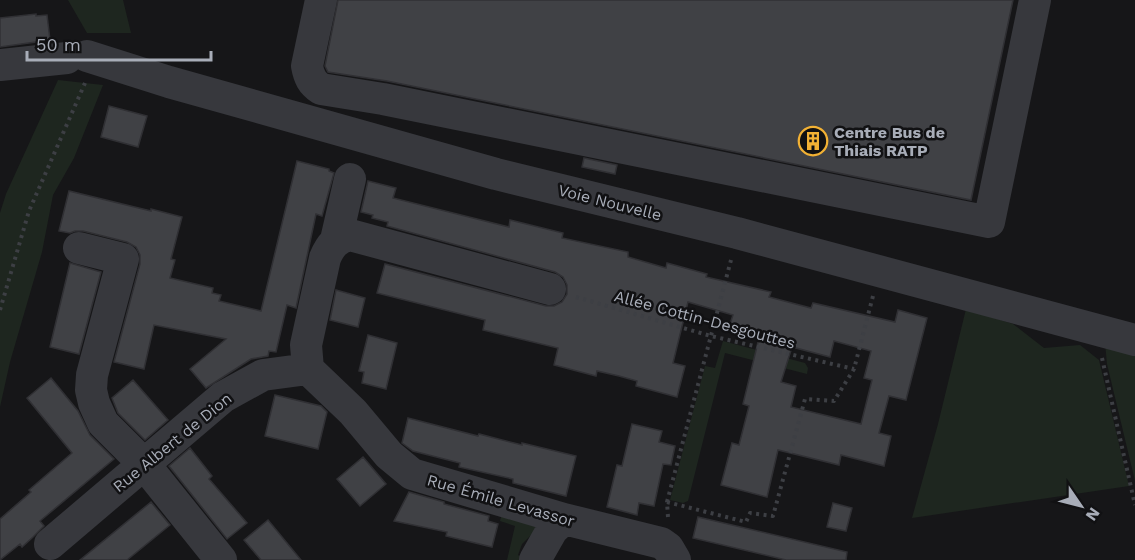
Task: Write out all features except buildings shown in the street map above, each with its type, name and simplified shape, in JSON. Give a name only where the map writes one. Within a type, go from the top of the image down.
[{"type":"street","points":[[321,0],[307,66],[313,83],[321,89],[989,222],[1035,0]]},
{"type":"street","points":[[0,65],[82,57]]},
{"type":"street","name":"Voie Nouvelle","points":[[82,57],[496,174],[737,233],[1135,340]]},
{"type":"street","points":[[308,369],[306,345],[325,258],[329,248],[336,240],[350,179]]},
{"type":"street","points":[[336,240],[350,235],[558,291]]},
{"type":"street","points":[[79,248],[123,259],[92,375],[91,390],[97,413],[103,423],[144,464],[221,560]]},
{"type":"street","name":"Rue Albert de Dion","points":[[50,544],[223,397],[263,375],[308,369]]},
{"type":"street","name":"Rue Émile Levassor","points":[[308,369],[353,412],[389,455],[412,474],[564,519],[668,541]]},
{"type":"street","points":[[535,560],[552,531],[564,519]]},
{"type":"path","points":[[0,310],[29,211],[86,81],[82,57]]},
{"type":"path","points":[[668,541],[667,502],[737,233]]},
{"type":"path","points":[[667,502],[746,522],[750,513],[773,516],[805,399],[834,402],[854,369],[879,273]]},
{"type":"path","name":"Allée Cottin-Desgouttes","points":[[558,291],[711,336],[854,369]]},
{"type":"path","points":[[1106,331],[1101,351],[1135,505]]},
{"type":"shaded area","points":[[68,0],[123,0],[131,33],[87,33]]},
{"type":"shaded area","points":[[58,80],[103,85],[74,158],[53,195],[42,252],[10,362],[0,407],[0,213],[6,194]]},
{"type":"shaded area","points":[[966,309],[1013,324],[1044,348],[1080,345],[1099,360],[1129,486],[912,518]]},
{"type":"shaded area","points":[[723,341],[805,363],[808,368],[807,374],[725,353],[688,501],[683,503],[670,500],[705,366],[715,368]]},
{"type":"shaded area","points":[[1105,342],[1135,349],[1135,481],[1107,364]]},
{"type":"shaded area","points":[[503,509],[545,521],[522,544],[518,555],[524,560],[507,560],[515,526],[500,521]]},
{"type":"place","name":"Centre Bus de Thiais RATP","points":[[813,141]]}]
